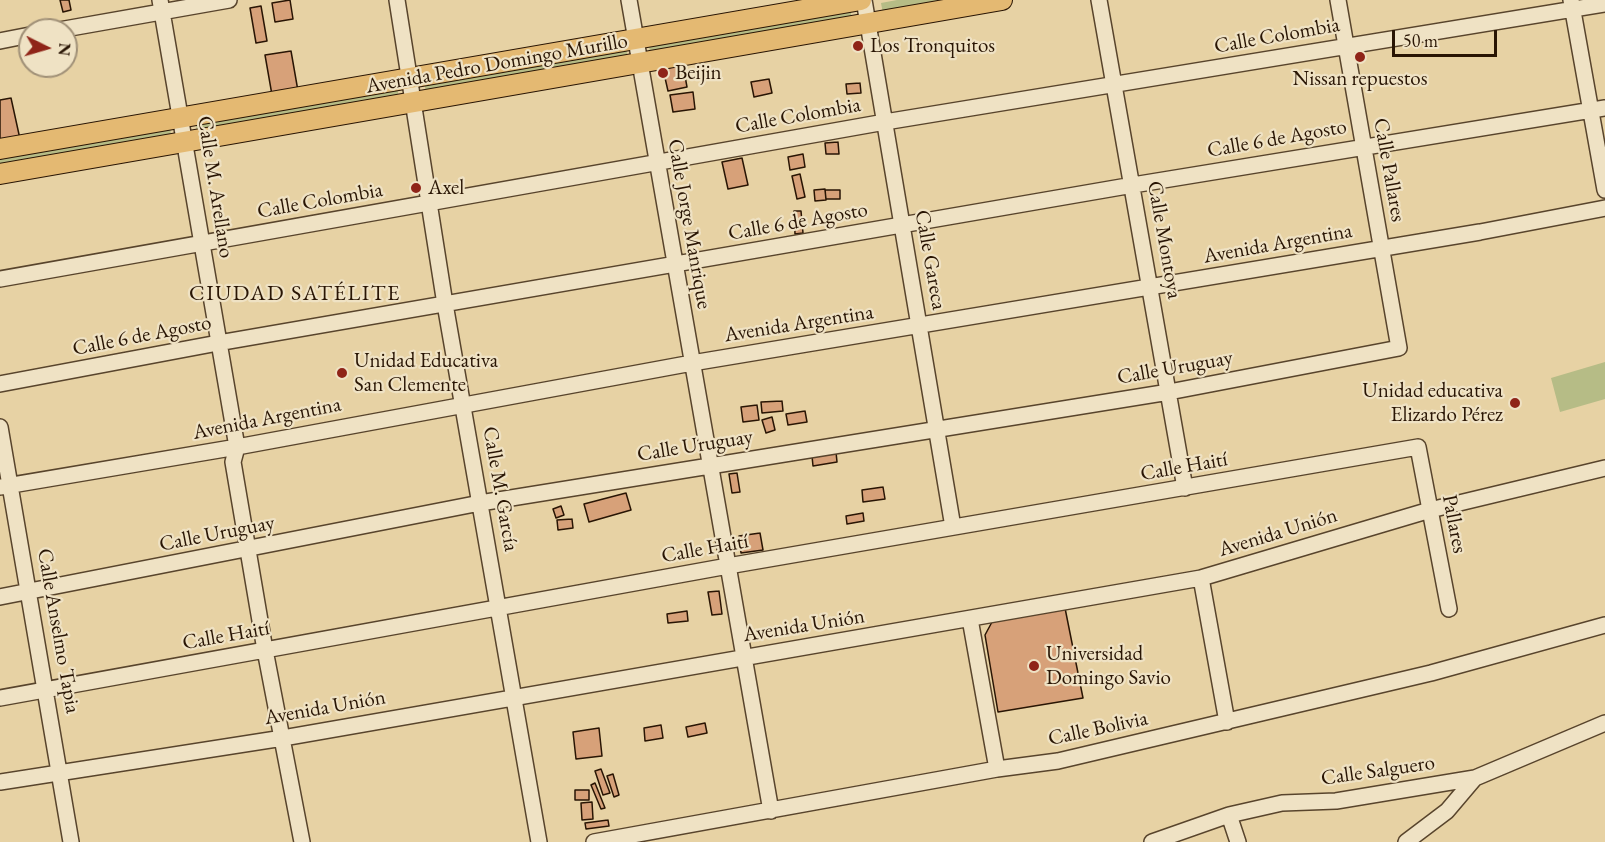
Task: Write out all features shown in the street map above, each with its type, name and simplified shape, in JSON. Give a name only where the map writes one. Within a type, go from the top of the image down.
[{"type":"main road","name":"Avenida Pedro Domingo Murillo","points":[[0,148],[636,41],[862,0]]},
{"type":"main road","name":"Avenida Pedro Domingo Murillo","points":[[0,174],[1002,0]]},
{"type":"street","points":[[78,25],[161,5],[229,0]]},
{"type":"street","name":"Calle M. García","points":[[397,0],[412,103],[539,842]]},
{"type":"street","name":"Calle Jorge Manrique","points":[[629,0],[771,811]]},
{"type":"street","name":"Calle Gareca","points":[[862,0],[868,22],[953,527]]},
{"type":"street","name":"Calle Montoya","points":[[1100,0],[1185,488]]},
{"type":"street","name":"Calle Pallares","points":[[1338,0],[1399,348]]},
{"type":"street","name":"Calle Colombia","points":[[0,279],[657,162],[1116,86],[1572,5],[1605,4]]},
{"type":"street","name":"Calle M. Arellano","points":[[161,5],[182,116],[237,447],[233,462],[265,650],[302,842]]},
{"type":"street","points":[[1572,5],[1598,109],[1605,190]]},
{"type":"street","points":[[0,41],[18,37]]},
{"type":"street","name":"Calle 6 de Agosto","points":[[0,384],[219,343],[1133,185],[1598,109]]},
{"type":"street","name":"Avenida Argentina","points":[[6,486],[237,447],[464,403],[692,363],[1150,288],[1605,208]]},
{"type":"street","name":"Calle Uruguay","points":[[0,597],[480,503],[1168,392],[1399,348]]},
{"type":"street","name":"Calle Anselmo Tapia","points":[[0,427],[6,486],[30,592],[71,842]]},
{"type":"street","name":"Calle Haití","points":[[0,698],[500,606],[1418,447]]},
{"type":"street","name":"Pallares","points":[[1418,447],[1449,609]]},
{"type":"street","name":"Avenida Unión","points":[[0,782],[283,738],[1201,578],[1430,510],[1605,468]]},
{"type":"street","points":[[1201,578],[1227,722]]},
{"type":"street","points":[[970,619],[997,769]]},
{"type":"street","name":"Calle Bolivia","points":[[594,842],[997,769],[1058,761],[1431,673],[1605,625]]},
{"type":"street","name":"Calle Salguero","points":[[1152,842],[1229,815],[1282,803],[1336,801],[1475,778],[1605,723]]},
{"type":"street","points":[[1406,842],[1447,811],[1475,778]]},
{"type":"street","points":[[1229,815],[1238,842]]},
{"type":"green space","points":[[897,0],[965,0],[883,14],[881,3]]},
{"type":"green space","points":[[850,8],[852,19],[650,55],[649,44]]},
{"type":"green space","points":[[626,48],[628,59],[426,93],[424,81]]},
{"type":"green space","points":[[397,87],[399,98],[197,131],[195,120]]},
{"type":"green space","points":[[170,125],[171,136],[0,166],[0,155]]},
{"type":"green space","points":[[1605,362],[1605,399],[1560,412],[1551,378]]},
{"type":"building","points":[[60,0],[69,0],[71,10],[63,12]]},
{"type":"building","points":[[290,0],[293,19],[275,22],[272,3]]},
{"type":"building","points":[[261,6],[267,41],[256,43],[250,8]]},
{"type":"building","points":[[291,51],[298,91],[272,95],[265,55]]},
{"type":"building","points":[[683,65],[687,87],[668,91],[663,69]]},
{"type":"building","points":[[769,79],[772,93],[754,97],[751,82]]},
{"type":"building","points":[[860,83],[861,93],[847,94],[846,84]]},
{"type":"building","points":[[693,92],[695,109],[673,112],[670,95]]},
{"type":"building","points":[[11,98],[20,139],[0,144],[0,100]]},
{"type":"building","points":[[838,142],[839,154],[826,154],[825,143]]},
{"type":"building","points":[[803,154],[805,167],[790,170],[788,157]]},
{"type":"building","points":[[742,158],[748,185],[728,189],[722,162]]},
{"type":"building","points":[[800,174],[805,197],[797,199],[792,176]]},
{"type":"building","points":[[825,189],[826,200],[815,201],[814,190]]},
{"type":"building","points":[[825,190],[840,190],[840,199],[826,199]]},
{"type":"building","points":[[794,211],[801,211],[803,233],[795,234]]},
{"type":"building","points":[[782,401],[783,411],[762,413],[761,402]]},
{"type":"building","points":[[757,405],[759,420],[743,422],[741,407]]},
{"type":"building","points":[[805,411],[807,422],[788,425],[786,414]]},
{"type":"building","points":[[772,417],[775,430],[766,433],[762,420]]},
{"type":"building","points":[[836,452],[837,462],[813,466],[812,456]]},
{"type":"building","points":[[737,473],[740,492],[732,493],[729,474]]},
{"type":"building","points":[[883,487],[885,499],[863,502],[862,490]]},
{"type":"building","points":[[626,493],[631,510],[589,522],[584,504]]},
{"type":"building","points":[[561,506],[564,515],[556,518],[553,509]]},
{"type":"building","points":[[863,513],[864,521],[847,524],[846,516]]},
{"type":"building","points":[[572,519],[573,528],[558,530],[557,520]]},
{"type":"building","points":[[760,533],[763,550],[741,553],[739,536]]},
{"type":"building","points":[[719,591],[722,614],[712,615],[708,592]]},
{"type":"building","name":"Universidad Domingo Savio","points":[[1065,608],[1083,698],[998,712],[985,635],[992,622]]},
{"type":"building","points":[[687,611],[688,621],[668,623],[667,614]]},
{"type":"building","points":[[705,723],[707,733],[688,737],[686,727]]},
{"type":"building","points":[[661,725],[663,738],[645,741],[644,728]]},
{"type":"building","points":[[599,728],[602,756],[576,759],[573,732]]},
{"type":"building","points":[[601,769],[610,793],[603,795],[595,771]]},
{"type":"building","points":[[613,774],[619,795],[614,797],[607,776]]},
{"type":"building","points":[[595,783],[605,808],[601,809],[591,785]]},
{"type":"building","points":[[575,790],[589,790],[589,800],[575,800]]},
{"type":"building","points":[[592,802],[593,819],[582,820],[581,803]]},
{"type":"building","points":[[608,820],[609,826],[586,829],[585,823]]},
{"type":"place","name":"Los Tronquitos","points":[[858,46]]},
{"type":"place","name":"Nissan repuestos","points":[[1360,57]]},
{"type":"place","name":"Beijin","points":[[663,73]]},
{"type":"place","name":"Axel","points":[[416,188]]},
{"type":"place","name":"Unidad Educativa San Clemente","points":[[342,373]]},
{"type":"place","name":"Unidad educativa Elizardo Pérez","points":[[1515,403]]},
{"type":"place","name":"Universidad Domingo Savio","points":[[1034,666]]},
{"type":"district","name":"CIUDAD SATÉLITE","points":[[295,294]]}]
